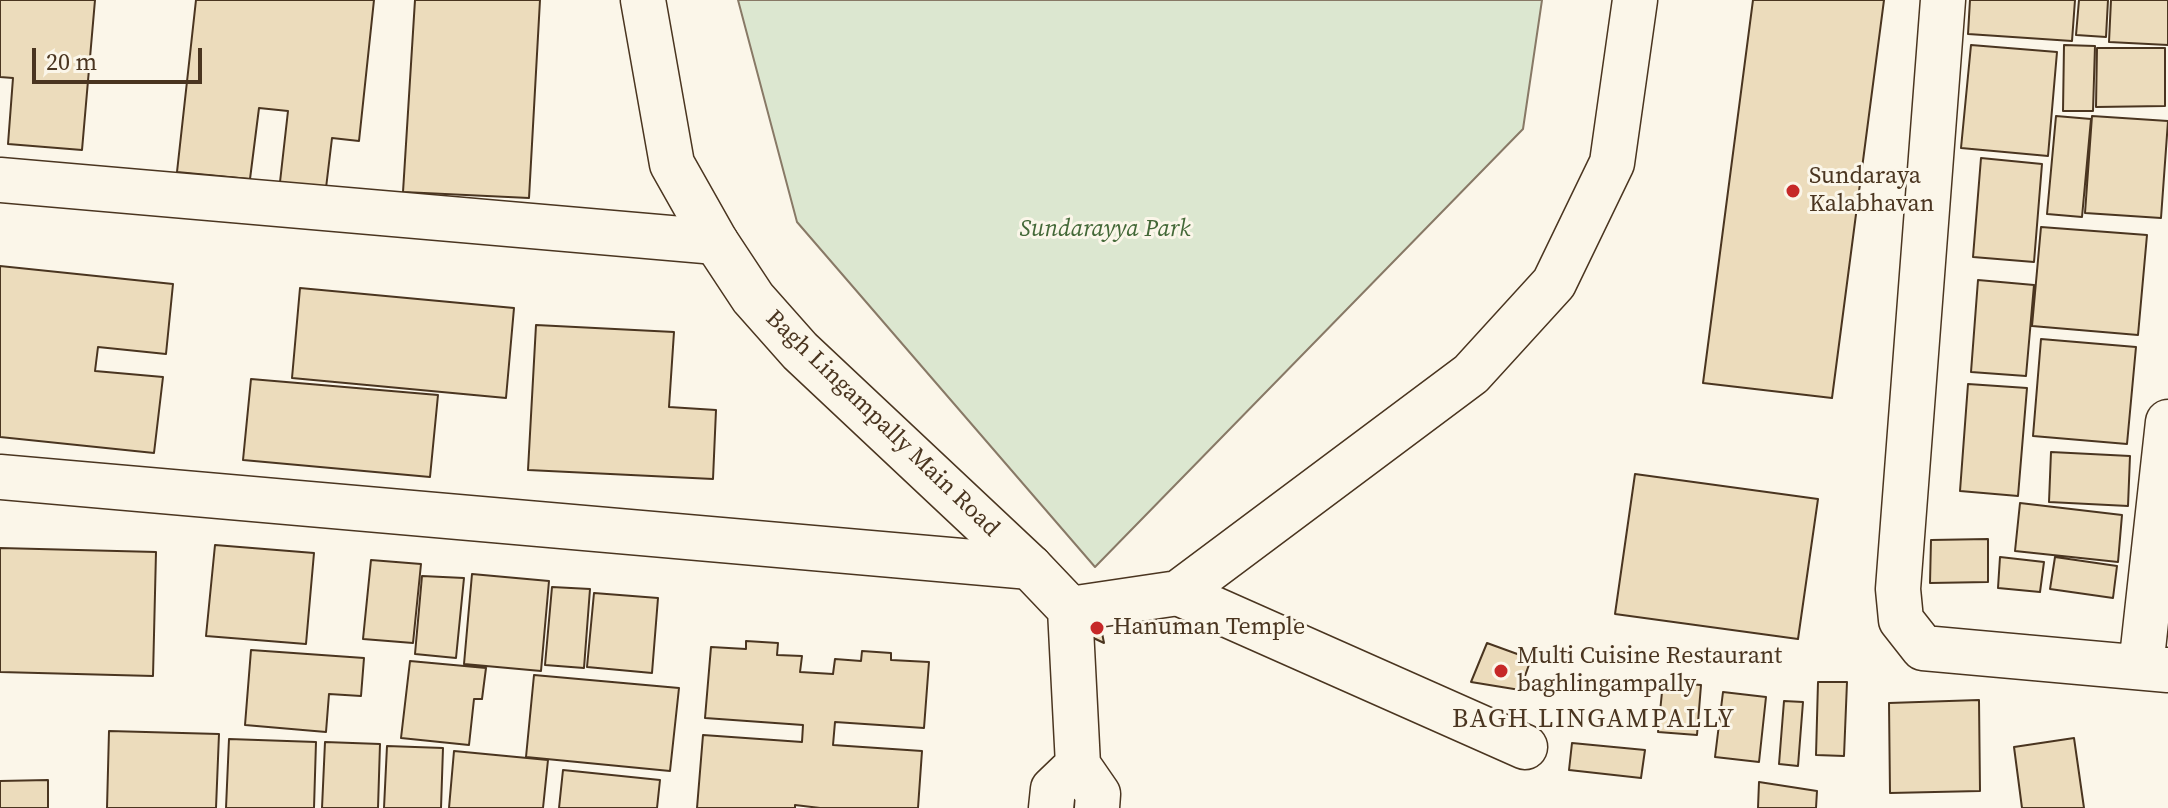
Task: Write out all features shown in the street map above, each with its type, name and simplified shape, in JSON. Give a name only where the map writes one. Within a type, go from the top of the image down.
[{"type":"street","name":"Bagh Lingampally Main Road","points":[[643,0],[672,164],[716,242],[753,298],[800,351],[1030,567],[1070,609]]},
{"type":"street","points":[[1097,808],[1098,794],[1078,765],[1070,609],[1178,593],[1471,374],[1554,283],[1612,163],[1635,0]]},
{"type":"street","points":[[1943,0],[1898,589],[1901,620],[1923,648],[2154,668],[2168,422]]},
{"type":"street","points":[[0,180],[716,242]]},
{"type":"street","points":[[0,477],[1030,567]]},
{"type":"street","points":[[1178,593],[1525,747]]},
{"type":"street","points":[[1051,808],[1053,789],[1078,765]]},
{"type":"green space","name":"Sundarayya Park","points":[[738,0],[1542,0],[1523,129],[1095,567],[797,222]]},
{"type":"building","points":[[0,0],[95,0],[82,150],[8,144],[13,78],[0,77]]},
{"type":"building","points":[[196,0],[374,0],[359,141],[332,138],[326,188],[280,182],[288,111],[259,108],[250,179],[177,172]]},
{"type":"building","points":[[415,0],[540,0],[529,198],[403,192]]},
{"type":"building","name":"Sundaraya Kalabhavan","points":[[1753,0],[1884,0],[1832,398],[1703,383]]},
{"type":"building","points":[[1970,0],[2075,0],[2072,41],[1968,34]]},
{"type":"building","points":[[2079,0],[2108,0],[2106,37],[2076,35]]},
{"type":"building","points":[[2111,0],[2168,0],[2168,45],[2109,42]]},
{"type":"building","points":[[1971,45],[2057,52],[2048,156],[1961,148]]},
{"type":"building","points":[[2064,45],[2095,46],[2093,111],[2063,111]]},
{"type":"building","points":[[2097,48],[2165,48],[2165,106],[2096,107]]},
{"type":"building","points":[[2056,116],[2091,119],[2082,217],[2047,214]]},
{"type":"building","points":[[2092,116],[2168,121],[2161,218],[2085,213]]},
{"type":"building","points":[[1981,158],[2042,164],[2034,262],[1973,257]]},
{"type":"building","points":[[2041,227],[2147,235],[2138,335],[2032,326]]},
{"type":"building","points":[[0,266],[173,284],[166,354],[98,347],[95,371],[163,377],[154,453],[0,437]]},
{"type":"building","points":[[1978,280],[2034,285],[2026,376],[1971,372]]},
{"type":"building","points":[[300,288],[514,308],[506,398],[292,378]]},
{"type":"building","points":[[536,325],[674,332],[669,407],[716,410],[713,479],[528,470]]},
{"type":"building","points":[[2041,339],[2136,347],[2127,444],[2033,436]]},
{"type":"building","points":[[251,379],[438,395],[430,477],[243,460]]},
{"type":"building","points":[[1968,384],[2027,388],[2018,496],[1960,491]]},
{"type":"building","points":[[2051,452],[2130,456],[2128,506],[2049,502]]},
{"type":"building","points":[[1635,474],[1818,499],[1798,639],[1615,614]]},
{"type":"building","points":[[2020,503],[2122,515],[2118,562],[2015,551]]},
{"type":"building","points":[[1988,539],[1988,582],[1930,583],[1931,540]]},
{"type":"building","points":[[215,545],[314,553],[306,644],[206,636]]},
{"type":"building","points":[[0,548],[156,552],[153,676],[0,672]]},
{"type":"building","points":[[2000,557],[2044,562],[2040,592],[1998,588]]},
{"type":"building","points":[[2055,557],[2117,566],[2113,598],[2050,589]]},
{"type":"building","points":[[371,560],[421,564],[413,643],[363,639]]},
{"type":"building","points":[[472,574],[549,581],[541,671],[464,664]]},
{"type":"building","points":[[422,576],[464,578],[456,658],[415,654]]},
{"type":"building","points":[[552,587],[590,589],[584,668],[545,665]]},
{"type":"building","points":[[594,593],[658,598],[652,673],[587,667]]},
{"type":"building","name":"Hanuman Temple","points":[[1100,623],[1104,643],[1085,634]]},
{"type":"building","points":[[746,641],[778,643],[777,655],[802,656],[800,672],[833,674],[835,659],[861,661],[862,651],[891,653],[891,660],[929,662],[924,728],[835,722],[833,745],[922,751],[918,808],[795,805],[795,808],[697,808],[703,735],[802,742],[803,725],[705,718],[711,647],[746,649]]},
{"type":"building","name":"Multi Cuisine Restaurant baghlingampally","points":[[1487,643],[1531,659],[1520,690],[1471,682]]},
{"type":"building","points":[[251,650],[364,658],[361,696],[329,694],[326,732],[245,725]]},
{"type":"building","points":[[410,661],[486,668],[482,699],[474,699],[469,745],[401,738]]},
{"type":"building","points":[[534,675],[679,688],[670,771],[526,757]]},
{"type":"building","points":[[1663,682],[1701,685],[1697,735],[1658,732]]},
{"type":"building","points":[[1818,682],[1847,682],[1844,756],[1816,755]]},
{"type":"building","points":[[1723,692],[1766,697],[1759,762],[1715,757]]},
{"type":"building","points":[[1979,700],[1980,791],[1890,793],[1889,703]]},
{"type":"building","points":[[1784,701],[1803,702],[1798,766],[1779,764]]},
{"type":"building","points":[[109,731],[219,734],[216,808],[107,808]]},
{"type":"building","points":[[2074,738],[2084,808],[2022,808],[2014,747]]},
{"type":"building","points":[[229,739],[316,742],[314,808],[226,808]]},
{"type":"building","points":[[325,742],[380,744],[378,808],[322,808]]},
{"type":"building","points":[[1572,743],[1645,750],[1641,778],[1569,770]]},
{"type":"building","points":[[387,746],[443,748],[441,808],[384,808]]},
{"type":"building","points":[[454,751],[548,760],[543,808],[449,808]]},
{"type":"building","points":[[563,770],[660,780],[657,808],[559,808]]},
{"type":"building","points":[[48,780],[48,808],[0,808],[0,781]]},
{"type":"building","points":[[1759,782],[1817,791],[1816,808],[1758,808]]},
{"type":"place","name":"Sundaraya Kalabhavan","points":[[1793,191]]},
{"type":"place","name":"Hanuman Temple","points":[[1097,628]]},
{"type":"place","name":"Multi Cuisine Restaurant baghlingampally","points":[[1501,671]]},
{"type":"district","name":"BAGH LINGAMPALLY","points":[[1594,720]]}]
